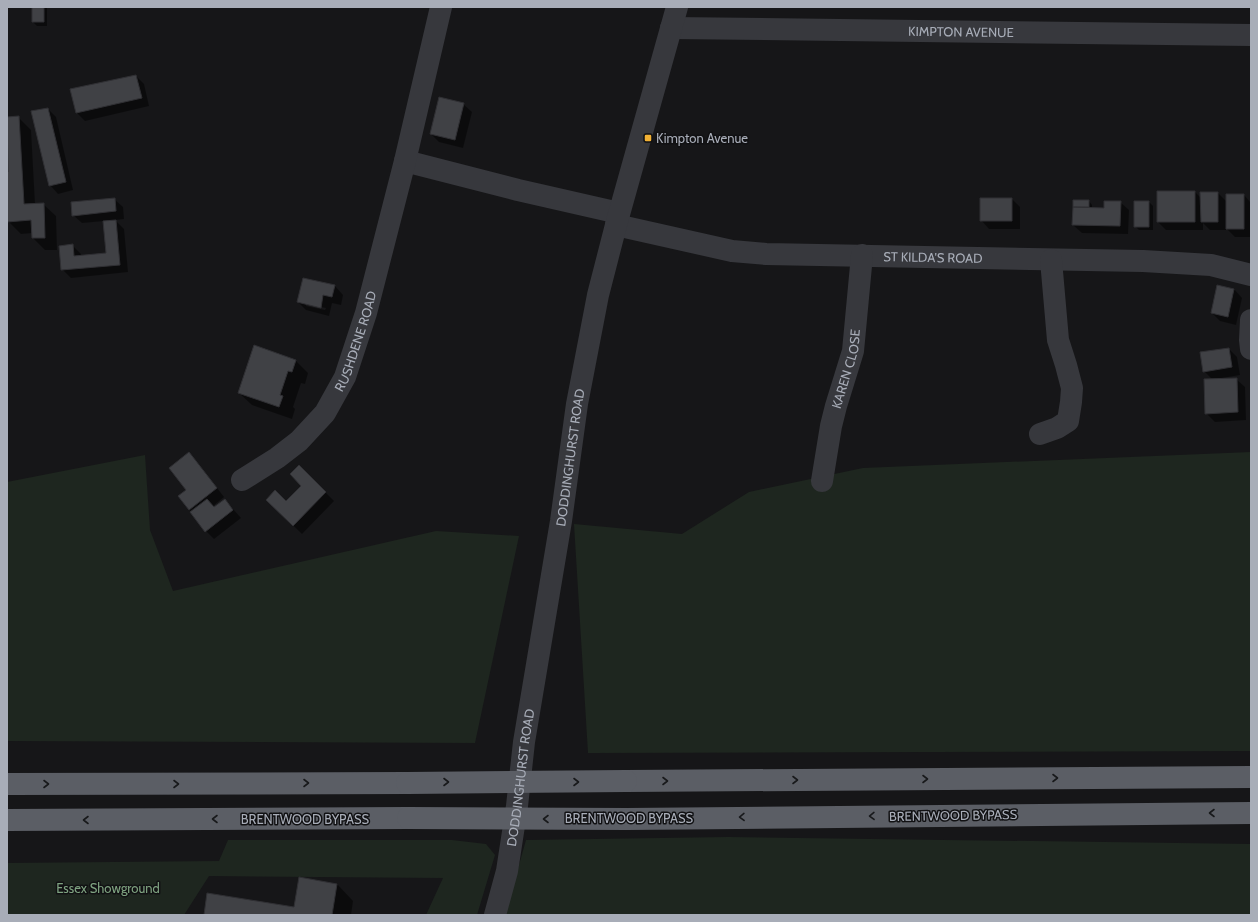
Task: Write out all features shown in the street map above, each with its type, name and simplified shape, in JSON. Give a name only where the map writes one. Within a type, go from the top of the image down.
[{"type":"highway","points":[[7,784],[407,783],[1251,777]]},
{"type":"highway","name":"BRENTWOOD BYPASS","points":[[7,820],[408,818],[627,819],[1251,813]]},
{"type":"street","name":"RUSHDENE ROAD","points":[[242,480],[277,458],[299,441],[325,413],[345,377],[366,313],[405,161],[441,7]]},
{"type":"street","name":"DODDINGHURST ROAD","points":[[495,915],[507,872],[517,806],[524,742],[561,521],[576,404],[598,295],[678,7]]},
{"type":"street","name":"KIMPTON AVENUE","points":[[671,28],[1251,36]]},
{"type":"street","points":[[405,161],[518,190],[618,219]]},
{"type":"street","name":"ST KILDA'S ROAD","points":[[618,219],[732,252],[1051,260],[1143,260],[1211,265],[1251,275]]},
{"type":"street","name":"KAREN CLOSE","points":[[822,481],[831,426],[853,351],[862,255]]},
{"type":"street","points":[[1040,434],[1057,428],[1068,421],[1072,388],[1058,340],[1051,260]]},
{"type":"street","points":[[1251,320],[1251,349]]},
{"type":"green space","points":[[1251,452],[1251,751],[588,753],[574,524],[682,534],[749,492],[863,468]]},
{"type":"green space","points":[[145,455],[150,530],[173,591],[436,531],[519,536],[475,743],[7,741],[7,482]]},
{"type":"green space","points":[[728,837],[1251,844],[1251,915],[505,915],[526,840]]},
{"type":"green space","name":"Essex Showground","points":[[228,840],[452,840],[486,844],[495,855],[477,915],[426,915],[443,878],[209,876],[184,915],[7,915],[7,863],[219,861]]},
{"type":"building","points":[[32,7],[44,7],[44,22],[32,22]]},
{"type":"building","points":[[136,75],[142,98],[76,113],[70,89]]},
{"type":"building","points":[[439,97],[464,103],[455,140],[430,134]]},
{"type":"building","points":[[48,108],[66,182],[49,186],[31,111]]},
{"type":"building","points":[[19,116],[24,204],[44,203],[45,238],[32,238],[31,220],[7,222],[7,117]]},
{"type":"building","points":[[1157,191],[1195,191],[1195,222],[1157,222]]},
{"type":"building","points":[[1200,192],[1218,192],[1218,222],[1201,222]]},
{"type":"building","points":[[1226,194],[1244,194],[1244,229],[1226,229]]},
{"type":"building","points":[[115,198],[116,211],[72,216],[71,202]]},
{"type":"building","points":[[980,198],[1012,198],[1012,221],[980,221]]},
{"type":"building","points":[[1073,200],[1089,200],[1089,207],[1073,207]]},
{"type":"building","points":[[1104,201],[1121,201],[1120,226],[1072,225],[1073,207],[1104,208]]},
{"type":"building","points":[[1134,201],[1149,201],[1149,227],[1134,227]]},
{"type":"building","points":[[116,220],[120,265],[61,270],[59,246],[73,244],[74,256],[106,253],[103,221]]},
{"type":"building","points":[[303,278],[335,285],[332,297],[323,295],[321,308],[297,302]]},
{"type":"building","points":[[1217,285],[1234,289],[1228,317],[1211,313]]},
{"type":"building","points":[[254,345],[296,360],[292,372],[288,371],[280,395],[283,396],[279,407],[238,393]]},
{"type":"building","points":[[1229,348],[1232,367],[1203,372],[1200,352]]},
{"type":"building","points":[[1237,378],[1238,412],[1205,414],[1204,379]]},
{"type":"building","points":[[189,452],[217,488],[189,510],[178,496],[186,490],[169,468]]},
{"type":"building","points":[[299,465],[326,492],[293,526],[266,500],[275,490],[286,501],[301,486],[290,474]]},
{"type":"building","points":[[207,499],[214,507],[225,499],[233,510],[205,532],[190,512]]},
{"type":"building","points":[[299,877],[337,884],[332,915],[204,915],[207,893],[294,907]]},
{"type":"place","name":"Kimpton Avenue","points":[[648,138]]}]
